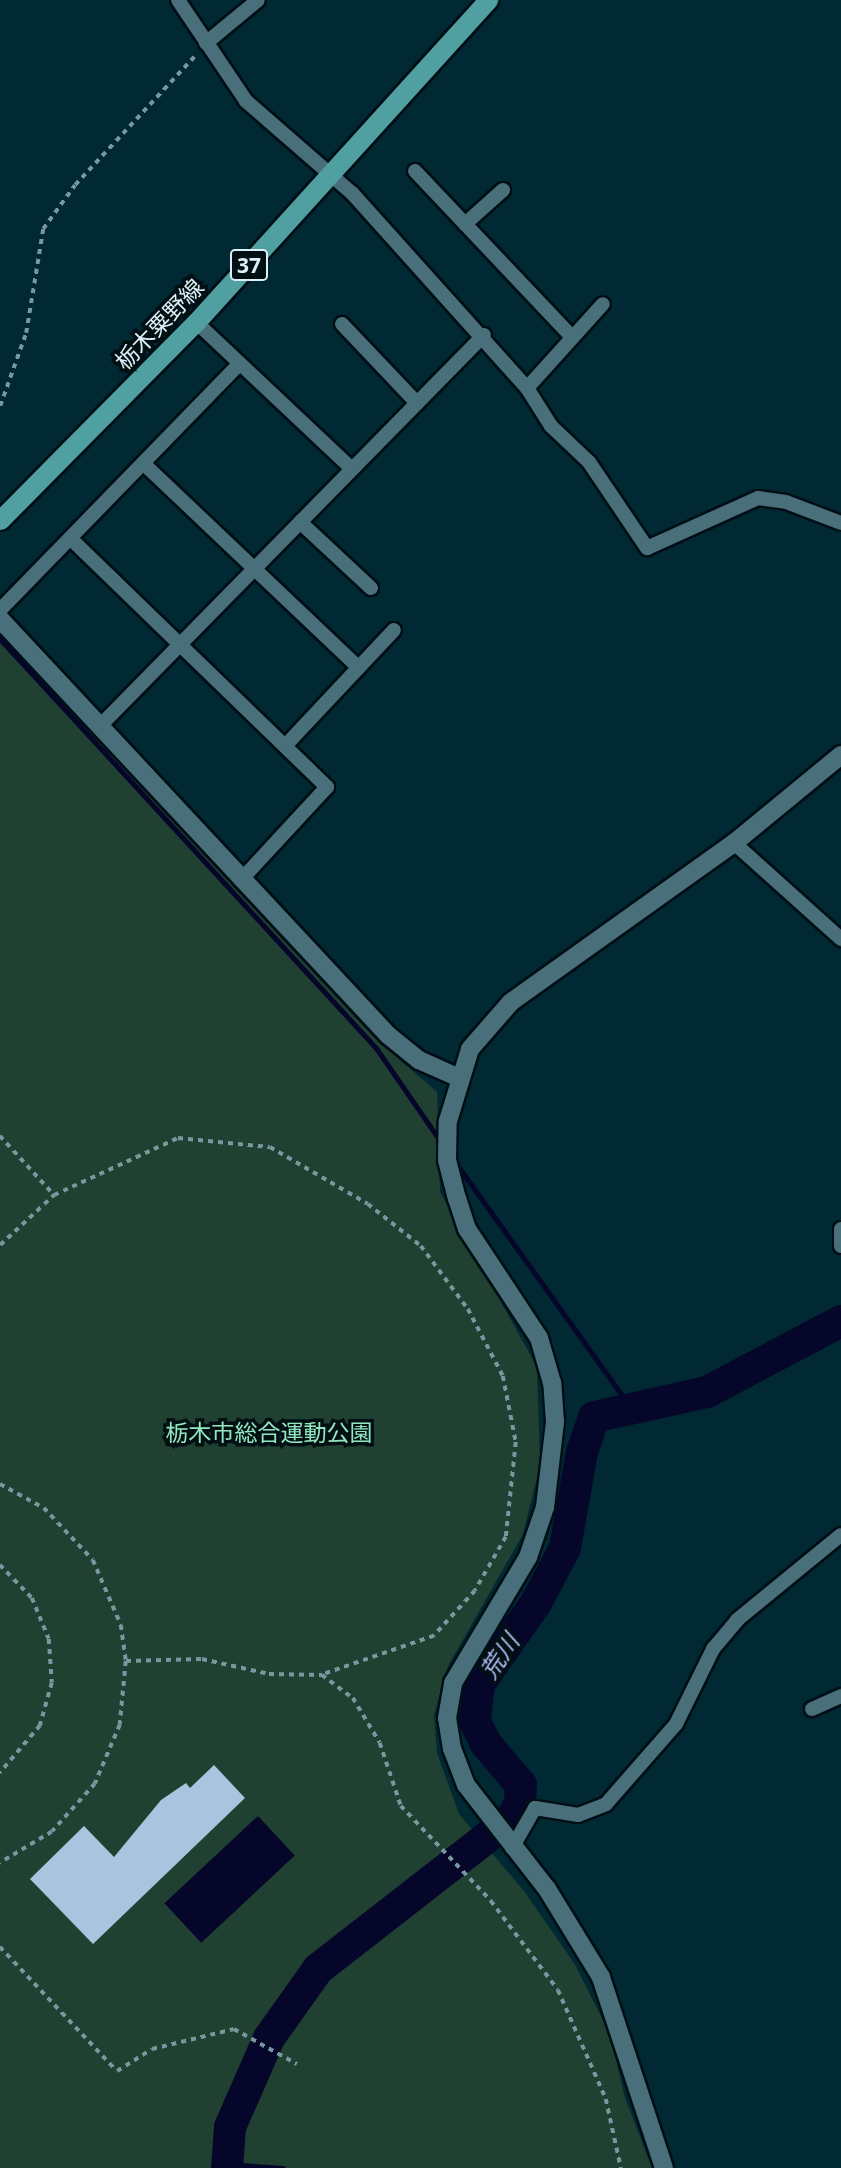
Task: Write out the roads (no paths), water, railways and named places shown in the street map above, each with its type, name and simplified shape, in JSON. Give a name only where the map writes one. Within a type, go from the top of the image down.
[{"type":"main road","name":"栃木粟野線","points":[[0,520],[196,323],[488,0]]},
{"type":"street","points":[[178,0],[246,101],[352,193],[484,335],[527,388],[551,426],[589,462],[647,548],[758,498],[786,502],[841,523]]},
{"type":"street","points":[[206,43],[258,0]]},
{"type":"street","points":[[415,171],[572,337]]},
{"type":"street","points":[[465,224],[503,190]]},
{"type":"street","points":[[527,388],[603,304]]},
{"type":"street","points":[[196,323],[352,469]]},
{"type":"street","points":[[342,324],[417,403]]},
{"type":"street","points":[[100,726],[484,335]]},
{"type":"street","points":[[0,610],[239,364]]},
{"type":"street","points":[[144,464],[255,566],[359,668]]},
{"type":"street","points":[[300,522],[371,588]]},
{"type":"street","points":[[70,538],[181,641],[327,787],[241,880]]},
{"type":"street","points":[[0,619],[388,1035],[419,1060],[457,1077]]},
{"type":"street","points":[[285,746],[394,630]]},
{"type":"street","points":[[664,2168],[601,1977],[577,1932],[466,1785],[447,1718],[453,1683],[528,1557],[545,1507],[555,1422],[552,1383],[539,1338],[467,1229],[457,1199],[447,1160],[457,1077],[470,1049],[511,1002],[734,843],[841,755]]},
{"type":"street","points":[[734,843],[841,939]]},
{"type":"street","points":[[841,1229],[841,1245]]},
{"type":"street","points":[[512,1848],[535,1808],[578,1815],[606,1804],[676,1724],[713,1649],[737,1620],[841,1535]]},
{"type":"street","points":[[812,1709],[841,1696]]},
{"type":"water","points":[[258,1816],[295,1855],[201,1943],[164,1903]]},
{"type":"waterway","points":[[0,639],[376,1048],[443,1145]]},
{"type":"waterway","points":[[455,1162],[632,1409]]},
{"type":"waterway","name":"荒川","points":[[227,2168],[230,2127],[269,2038],[318,1969],[512,1818],[520,1802],[521,1785],[486,1744],[475,1721],[479,1684],[536,1603],[565,1548],[582,1452],[594,1417],[707,1392],[841,1321]]},
{"type":"waterway","points":[[227,2164],[283,2168]]},
{"type":"park label","name":"栃木市総合運動公園","points":[[269,1432]]}]
